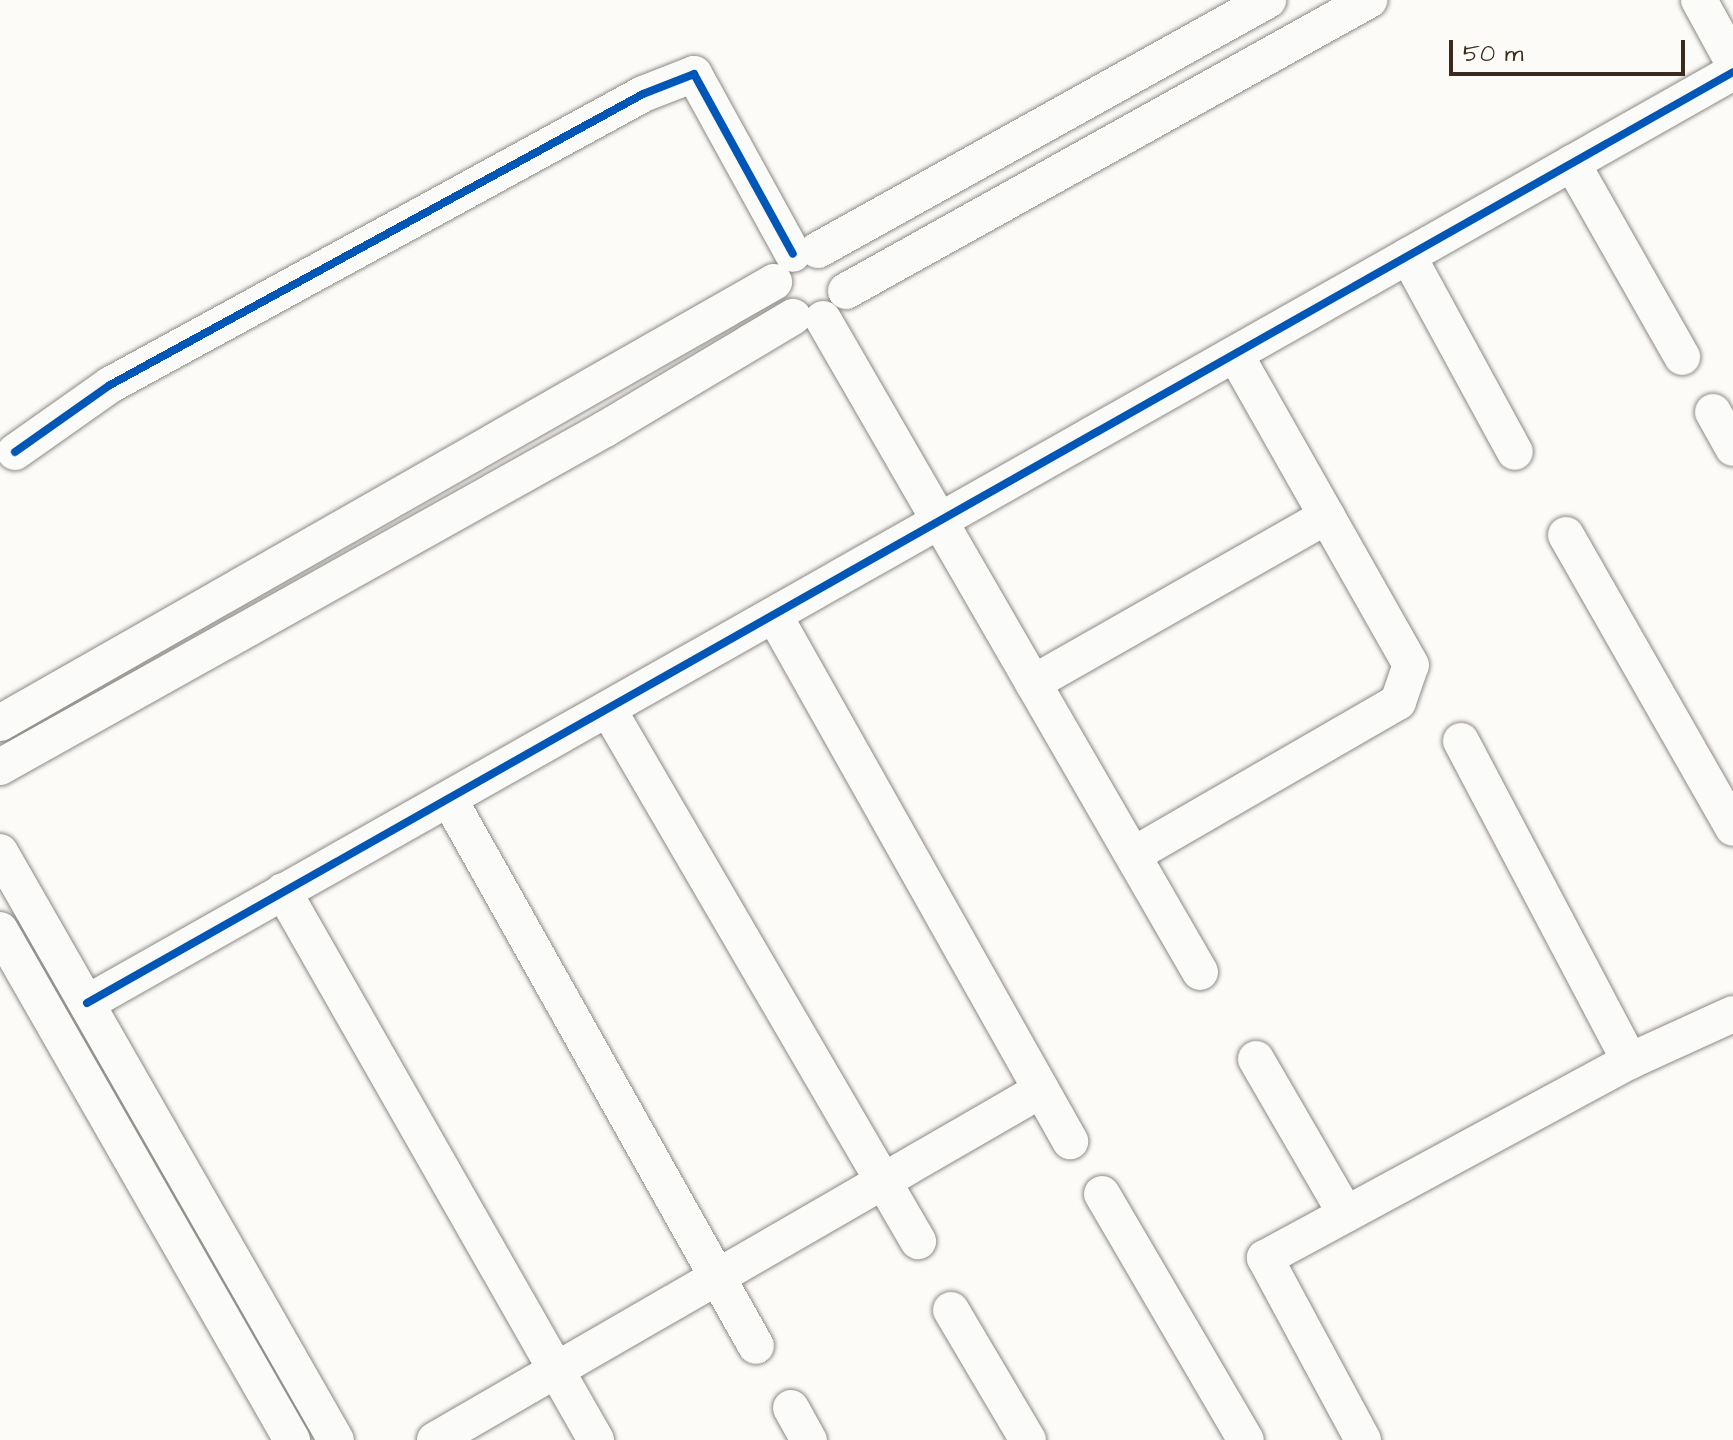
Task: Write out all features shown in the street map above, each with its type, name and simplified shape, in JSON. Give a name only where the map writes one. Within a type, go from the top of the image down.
[{"type":"street","points":[[0,723],[795,262],[1268,0]]},
{"type":"street","points":[[0,767],[808,318],[834,313],[846,291],[1369,0]]},
{"type":"street","points":[[1699,0],[1733,62]]},
{"type":"street","points":[[87,1003],[1733,72]]},
{"type":"street","points":[[15,452],[110,385],[643,94],[694,74],[795,262]]},
{"type":"street","points":[[1572,163],[1682,357]]},
{"type":"street","points":[[1408,256],[1515,452]]},
{"type":"street","points":[[795,262],[840,265],[846,291]]},
{"type":"street","points":[[795,262],[776,296],[808,318],[939,521],[1200,972]]},
{"type":"street","points":[[1133,855],[1398,702],[1411,665],[1235,354]]},
{"type":"street","points":[[1713,412],[1733,448]]},
{"type":"street","points":[[1033,683],[1327,516]]},
{"type":"street","points":[[1566,535],[1733,828]]},
{"type":"street","points":[[774,615],[1070,1141]]},
{"type":"street","points":[[608,709],[918,1241]]},
{"type":"street","points":[[1461,741],[1630,1061]]},
{"type":"street","points":[[449,799],[756,1346]]},
{"type":"street","points":[[0,852],[336,1440]]},
{"type":"street","points":[[283,891],[596,1440]]},
{"type":"street","points":[[0,930],[292,1440]]},
{"type":"street","points":[[1363,1440],[1265,1258],[1630,1061],[1733,1014]]},
{"type":"street","points":[[1256,1059],[1346,1214]]},
{"type":"street","points":[[435,1440],[1041,1090]]},
{"type":"street","points":[[1102,1194],[1246,1440]]},
{"type":"street","points":[[951,1310],[1028,1440]]},
{"type":"street","points":[[791,1408],[809,1440]]},
{"type":"cycle path","points":[[87,1003],[1733,72]]},
{"type":"cycle path","points":[[15,452],[110,385],[643,94],[694,74],[793,254]]}]
